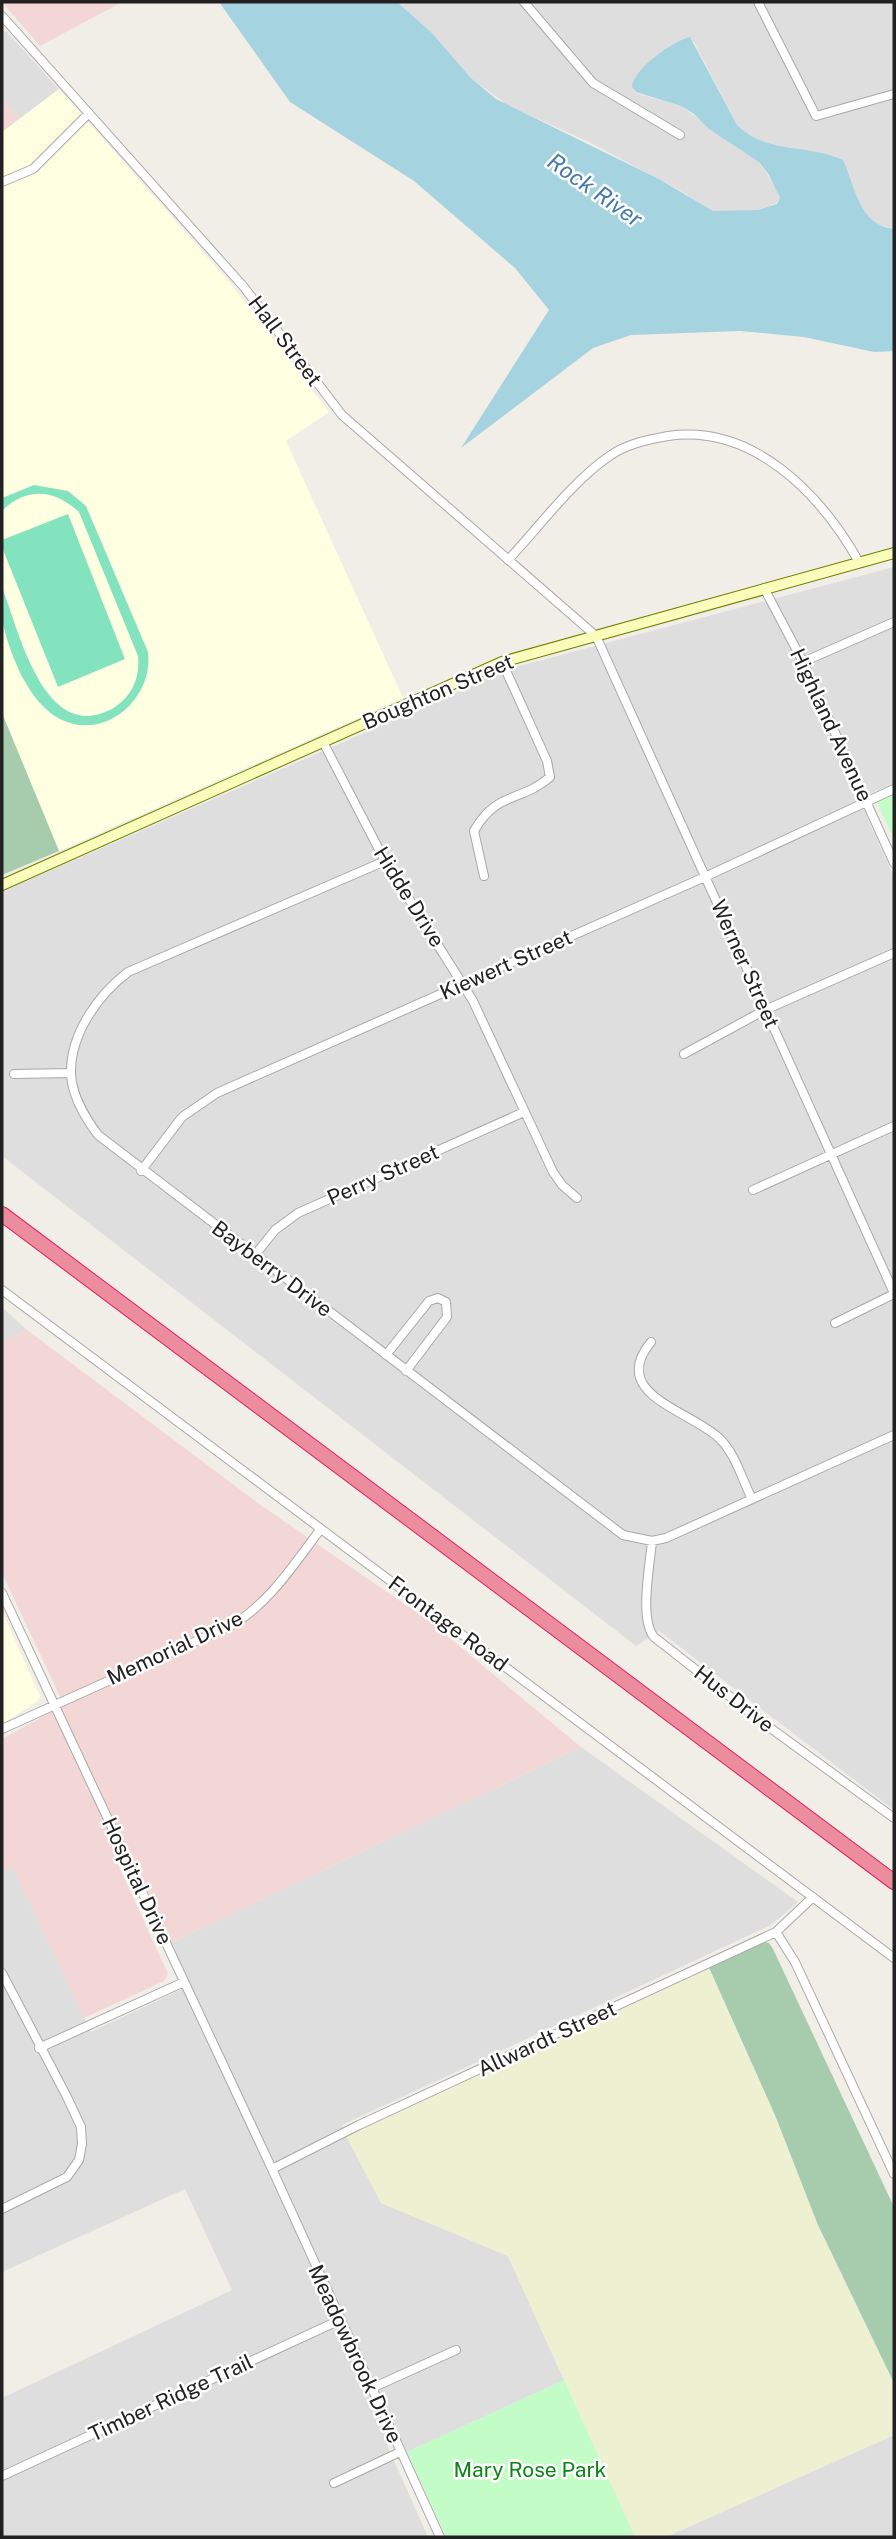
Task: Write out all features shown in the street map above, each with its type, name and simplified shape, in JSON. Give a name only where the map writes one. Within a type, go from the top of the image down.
[{"type":"highway","points":[[2,1213],[894,1882]]},
{"type":"street","points":[[524,2],[593,83],[680,135]]},
{"type":"street","points":[[758,2],[816,116],[894,94]]},
{"type":"street","name":"Hall Street","points":[[2,16],[243,286],[342,415],[596,636]]},
{"type":"street","points":[[2,182],[33,169],[89,113]]},
{"type":"street","points":[[508,560],[607,458],[647,439],[692,434],[727,439],[786,472],[844,536],[859,562]]},
{"type":"street","name":"Boughton Street","points":[[2,885],[502,663],[894,554]]},
{"type":"street","name":"Highland Avenue","points":[[764,588],[803,662],[894,863]]},
{"type":"street","points":[[803,662],[894,622]]},
{"type":"street","name":"Werner Street","points":[[596,636],[894,1293]]},
{"type":"street","points":[[484,876],[474,831],[484,813],[507,797],[542,785],[550,777],[547,761],[502,663]]},
{"type":"street","name":"Hidde Drive","points":[[323,742],[385,861],[464,984],[553,1172],[562,1185],[578,1198]]},
{"type":"street","name":"Kiewert Street","points":[[141,1171],[182,1117],[200,1102],[707,876],[894,789]]},
{"type":"street","points":[[14,1073],[71,1073],[76,1044],[93,1008],[112,985],[128,972],[385,861]]},
{"type":"street","points":[[684,1054],[765,1010],[894,953]]},
{"type":"street","name":"Bayberry Drive","points":[[71,1073],[76,1094],[98,1135],[141,1171],[255,1255],[604,1524],[623,1535],[652,1541]]},
{"type":"street","name":"Perry Street","points":[[255,1255],[275,1230],[298,1213],[524,1112]]},
{"type":"street","points":[[752,1190],[894,1126]]},
{"type":"street","name":"Frontage Road","points":[[2,1290],[894,1958]]},
{"type":"street","points":[[835,1322],[894,1293]]},
{"type":"street","points":[[386,1355],[429,1301],[438,1298],[446,1302],[447,1317],[405,1371]]},
{"type":"street","points":[[651,1342],[639,1358],[638,1372],[645,1386],[654,1398],[707,1427],[721,1440],[731,1454],[752,1500]]},
{"type":"street","points":[[652,1541],[752,1500],[894,1435]]},
{"type":"street","name":"Memorial Drive","points":[[2,1730],[53,1704],[234,1624],[252,1613],[267,1599],[320,1530]]},
{"type":"street","name":"Hus Drive","points":[[652,1541],[646,1614],[648,1628],[654,1637],[769,1727],[894,1818]]},
{"type":"street","name":"Hospital Drive","points":[[2,1593],[272,2169]]},
{"type":"street","name":"Allwardt Street","points":[[272,2169],[359,2125],[776,1932],[813,1897]]},
{"type":"street","points":[[776,1932],[795,1962],[894,2174]]},
{"type":"street","points":[[2,1973],[80,2127],[79,2160],[61,2182],[2,2209]]},
{"type":"street","points":[[39,2048],[184,1982]]},
{"type":"street","name":"Meadowbrook Drive","points":[[272,2169],[440,2537]]},
{"type":"street","name":"Timber Ridge Trail","points":[[2,2476],[340,2320]]},
{"type":"street","points":[[372,2388],[456,2350]]},
{"type":"street","points":[[334,2483],[400,2452]]},
{"type":"shaded area","points":[[2,2],[122,2],[40,46]]},
{"type":"shaded area","points":[[397,2],[894,2],[894,229],[879,225],[860,207],[848,171],[762,144],[737,125],[694,42],[686,38],[632,87],[636,93],[681,106],[759,162],[778,191],[780,198],[777,203],[758,210],[714,212],[676,188],[589,142],[509,106],[471,78],[431,32]]},
{"type":"shaded area","points":[[2,30],[7,32],[59,89],[20,119],[2,99]]},
{"type":"shaded area","points":[[59,89],[230,283],[329,412],[286,441],[403,698],[59,851],[2,713],[2,132]]},
{"type":"shaded area","points":[[2,99],[20,119],[2,132]]},
{"type":"shaded area","points":[[894,567],[894,783],[859,799],[894,877],[894,1810],[659,1631],[636,1646],[2,1156],[2,892],[512,668]]},
{"type":"shaded area","points":[[2,713],[59,851],[2,875]]},
{"type":"shaded area","points":[[2,1307],[27,1330],[2,1341]]},
{"type":"shaded area","points":[[27,1330],[262,1506],[429,1621],[581,1747],[171,1943],[132,1856],[117,1862],[168,1974],[164,1981],[84,2018],[13,1868],[2,1872],[2,1739],[64,1705],[2,1573],[2,1341]]},
{"type":"shaded area","points":[[2,1611],[40,1696],[38,1701],[2,1724]]},
{"type":"shaded area","points":[[581,1747],[798,1902],[771,1925],[342,2125],[381,2203],[508,2256],[564,2380],[407,2452],[400,2439],[387,2445],[428,2537],[2,2537],[2,2398],[232,2290],[185,2189],[2,2272],[2,1872],[13,1867],[91,2032],[191,1985],[171,1943]]},
{"type":"shaded area","points":[[759,1941],[769,1943],[773,1949],[894,2207],[894,2383],[818,2225],[775,2115],[707,1963]]},
{"type":"shaded area","points":[[709,1969],[775,2115],[818,2225],[894,2383],[894,2435],[666,2537],[635,2537],[508,2256],[381,2203],[346,2136]]},
{"type":"shaded area","points":[[894,2435],[894,2537],[666,2537]]},
{"type":"green space","points":[[34,485],[68,491],[86,506],[148,652],[148,669],[135,699],[109,720],[94,725],[77,725],[60,719],[39,702],[16,664],[3,624],[2,587],[27,655],[39,679],[53,699],[70,712],[91,716],[115,707],[134,685],[138,656],[79,512],[60,499],[40,494],[21,498],[2,511],[2,498]]},
{"type":"green space","points":[[68,514],[125,659],[58,687],[2,547],[2,540]]},
{"type":"green space","points":[[894,791],[894,840],[876,800]]},
{"type":"green space","name":"Mary Rose Park","points":[[564,2380],[635,2537],[446,2537],[407,2452]]},
{"type":"water","name":"Rock River","points":[[219,2],[397,2],[431,32],[471,78],[496,99],[659,179],[713,211],[758,210],[777,204],[780,198],[759,162],[709,129],[681,106],[636,92],[632,87],[646,64],[674,44],[690,37],[737,125],[761,141],[843,160],[865,213],[882,226],[894,229],[894,351],[874,352],[804,337],[740,331],[631,335],[593,348],[461,448],[549,310],[515,268],[414,181],[290,102]]}]
